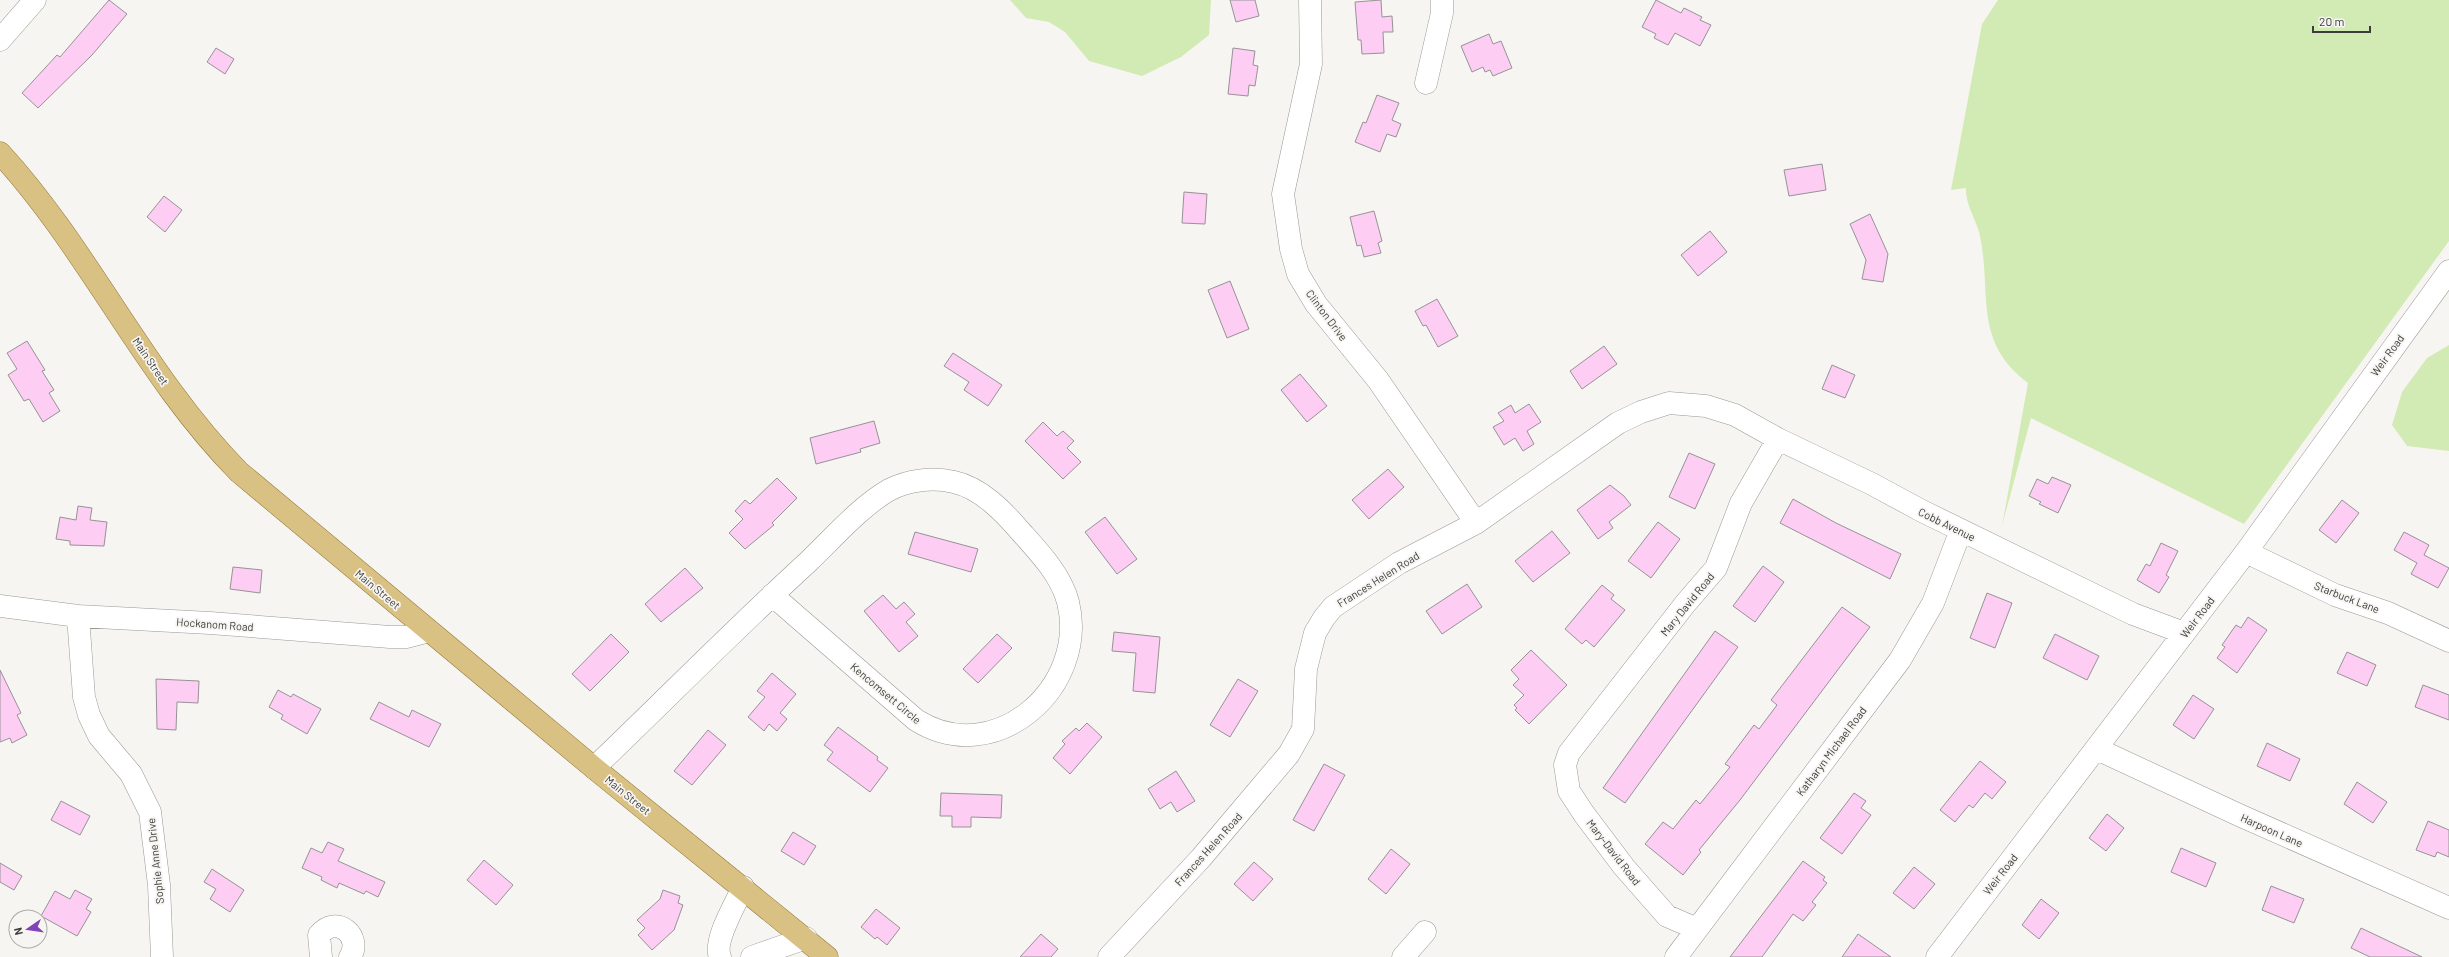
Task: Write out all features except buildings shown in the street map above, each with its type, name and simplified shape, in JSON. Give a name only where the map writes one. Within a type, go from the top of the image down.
[{"type":"main road","name":"Main Street","points":[[0,153],[30,186],[69,238],[174,395],[203,434],[259,489],[594,768],[828,957]]},
{"type":"street","points":[[0,40],[35,0]]},
{"type":"street","name":"Clinton Drive","points":[[1310,0],[1311,64],[1283,194],[1291,249],[1298,274],[1316,304],[1378,380],[1476,523]]},
{"type":"street","points":[[1426,83],[1442,13],[1442,0]]},
{"type":"street","name":"Weir Road","points":[[1941,956],[2246,552],[2449,271]]},
{"type":"street","name":"Frances Helen Road","points":[[1120,952],[1289,754],[1303,729],[1306,669],[1315,633],[1333,607],[1399,563],[1476,523],[1618,423],[1635,415],[1669,403],[1714,408]]},
{"type":"street","name":"Cobb Avenue","points":[[1714,408],[1735,415],[1778,439],[1872,484],[1961,530],[2133,614],[2184,633]]},
{"type":"street","name":"Mary David Road","points":[[1569,753],[1685,604],[1716,568],[1741,503],[1778,439]]},
{"type":"street","name":"Kencomsett Circle","points":[[594,768],[772,594],[880,496],[891,489],[914,482],[946,480],[972,489],[1001,511],[1049,565],[1068,601],[1070,621],[1069,643],[1064,664],[1055,681],[1028,713],[1004,729],[972,737],[956,736],[929,728],[916,720],[772,594]]},
{"type":"street","name":"Katharyn Michael Road","points":[[1676,957],[1900,660],[1933,603],[1961,530]]},
{"type":"street","name":"Starbuck Lane","points":[[2246,552],[2335,595],[2388,613],[2449,641]]},
{"type":"street","name":"Hockanom Road","points":[[0,606],[78,616],[210,623],[390,637],[406,637],[429,631]]},
{"type":"street","name":"Sophie Anne Drive","points":[[78,616],[84,697],[89,715],[99,736],[131,774],[150,812],[159,885],[162,957]]},
{"type":"street","name":"Harpoon Lane","points":[[2097,748],[2239,815],[2449,908]]},
{"type":"street","name":"Mary-David Road","points":[[1569,753],[1565,765],[1569,791],[1584,814],[1624,867],[1667,916],[1697,929]]},
{"type":"street","points":[[720,957],[718,951],[719,940],[743,887]]},
{"type":"street","points":[[315,956],[319,935],[329,927],[340,926],[350,935],[354,943],[350,957]]},
{"type":"street","points":[[1403,957],[1425,932]]},
{"type":"street","points":[[752,957],[806,938]]},
{"type":"green space","points":[[1010,0],[1211,0],[1209,35],[1181,57],[1142,76],[1089,61],[1065,32],[1049,22],[1026,18]]},
{"type":"green space","points":[[1998,0],[2449,0],[2449,241],[2244,524],[2031,418],[2002,526],[2028,383],[2010,367],[1998,350],[1991,332],[1987,314],[1983,254],[1979,232],[1967,199],[1966,188],[1951,190],[1982,24]]},
{"type":"green space","points":[[2449,345],[2449,451],[2407,446],[2392,425],[2402,392],[2427,358]]}]
